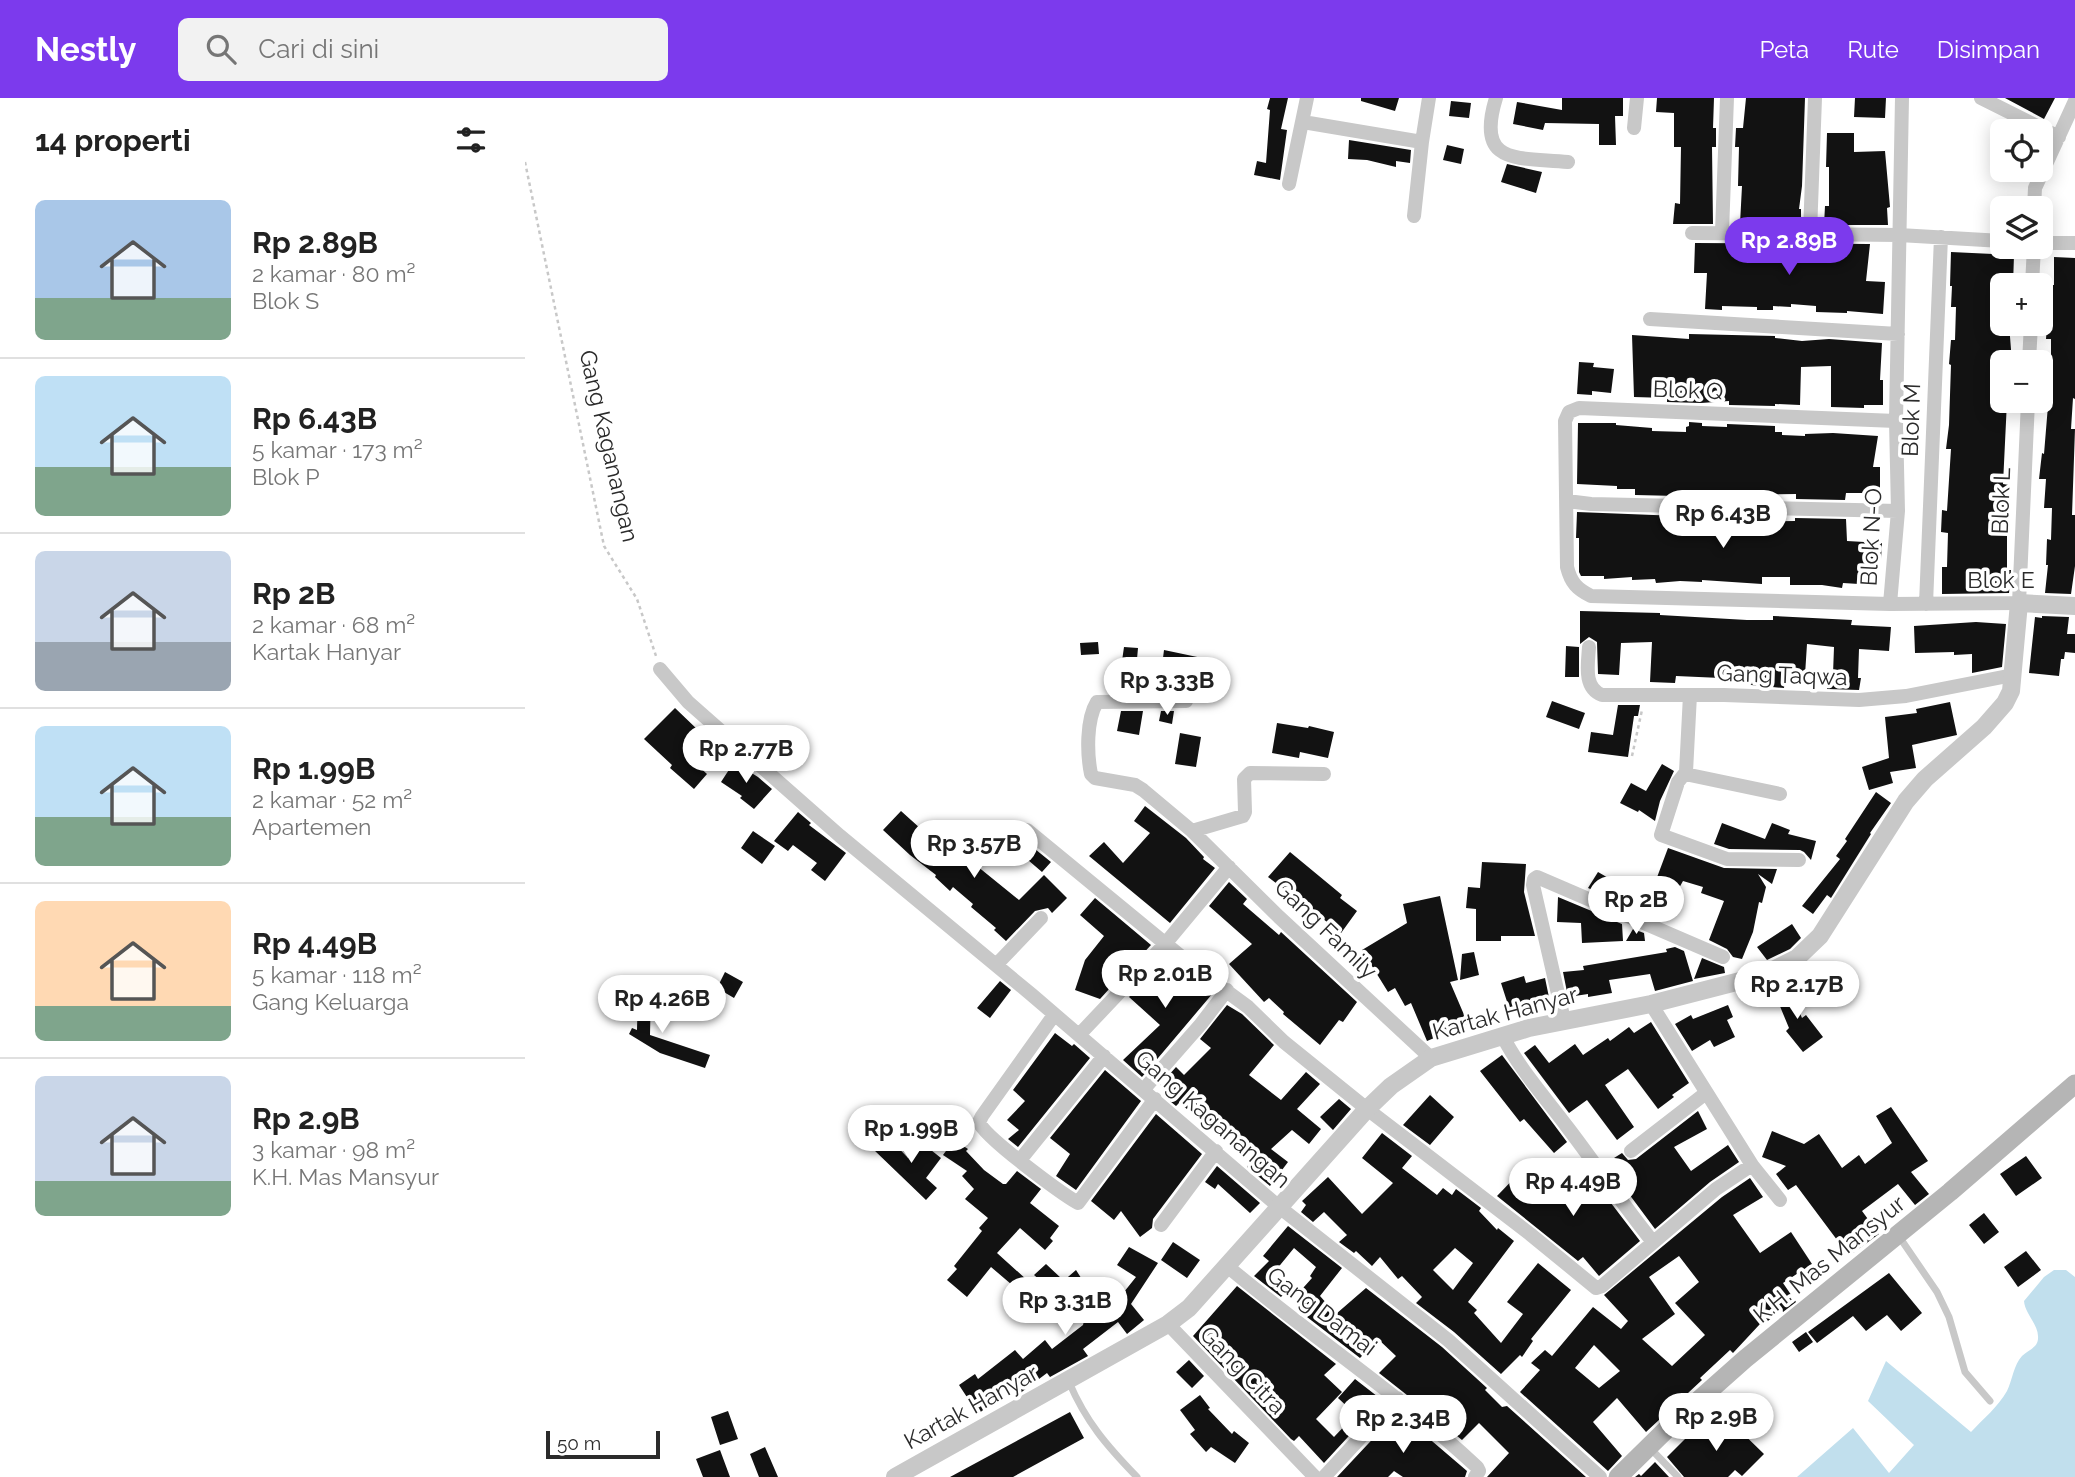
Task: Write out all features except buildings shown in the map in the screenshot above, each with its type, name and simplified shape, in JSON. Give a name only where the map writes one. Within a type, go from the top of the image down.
[{"type":"main road","name":"K.H. Mas Mansyur","points":[[1618,1477],[1745,1359],[1950,1192],[2075,1084]]},
{"type":"street","points":[[1289,184],[1307,98]]},
{"type":"street","points":[[1414,216],[1429,98]]},
{"type":"street","points":[[1496,98],[1490,128],[1492,144],[1502,153],[1513,157],[1568,162]]},
{"type":"street","points":[[1634,128],[1637,98]]},
{"type":"street","points":[[1722,232],[1727,98]]},
{"type":"street","points":[[1810,233],[1815,98]]},
{"type":"street","name":"Blok N-O","points":[[1567,501],[1567,567],[1571,581],[1591,596],[1894,604],[1898,511],[1898,334],[1904,235],[1902,98]]},
{"type":"street","points":[[1981,98],[2059,136]]},
{"type":"street","points":[[2035,196],[2035,188],[2075,101]]},
{"type":"street","points":[[1303,122],[1422,142]]},
{"type":"street","points":[[1692,233],[1904,235],[1990,240]]},
{"type":"street","name":"Blok M","points":[[1921,604],[1936,237]]},
{"type":"street","points":[[2053,243],[2075,243]]},
{"type":"street","points":[[1650,319],[1898,334]]},
{"type":"street","name":"Blok Q","points":[[1567,501],[1565,421],[1569,412],[1579,408],[1896,421]]},
{"type":"street","name":"Blok L","points":[[2019,603],[2027,413]]},
{"type":"street","points":[[1567,501],[1591,504],[1898,511]]},
{"type":"street","name":"Blok E","points":[[1894,604],[2019,603],[2075,606]]},
{"type":"street","name":"Kartak Hanyar","points":[[895,1477],[1069,1382],[1168,1324],[1189,1308],[1367,1109],[1402,1078],[1431,1058],[1502,1035],[1651,1004],[1744,981],[1797,958],[1820,936],[1906,801],[1925,779],[1995,716],[2011,691],[2019,603]]},
{"type":"street","name":"Gang Taqwa","points":[[1589,647],[1589,681],[1595,693],[1602,695],[1859,701],[1906,696],[2013,675]]},
{"type":"street","name":"Gang Kaganangan","points":[[660,669],[688,702],[840,836],[1279,1206],[1448,1340],[1600,1477]]},
{"type":"street","points":[[1690,695],[1685,774],[1678,782],[1661,835],[1727,859],[1799,860]]},
{"type":"street","name":"Gang Family","points":[[1186,701],[1097,702],[1092,715],[1090,767],[1095,778],[1135,785],[1192,831],[1279,917],[1431,1058]]},
{"type":"street","points":[[1192,831],[1243,816],[1244,779],[1250,773],[1324,774]]},
{"type":"street","points":[[1685,774],[1780,794]]},
{"type":"street","points":[[1027,830],[1165,944],[1248,1007],[1284,1042],[1530,1234],[1592,1287],[1602,1286],[1716,1189],[1752,1165]]},
{"type":"street","points":[[1079,1035],[1165,944],[1229,867]]},
{"type":"street","points":[[1564,1020],[1533,885],[1537,877],[1723,957]]},
{"type":"street","points":[[996,965],[1041,918]]},
{"type":"street","points":[[1054,1014],[979,1122],[981,1128],[1020,1160],[1078,1203],[1149,1094],[1227,990]]},
{"type":"street","points":[[1651,1004],[1752,1165],[1780,1200]]},
{"type":"street","points":[[1502,1035],[1533,1085],[1653,1242]]},
{"type":"street","points":[[1020,1160],[1104,1056]]},
{"type":"street","points":[[1631,1150],[1706,1093]]},
{"type":"street","points":[[1161,1225],[1216,1151]]},
{"type":"street","name":"Gang Damai","points":[[1227,1266],[1315,1338],[1397,1398],[1477,1467],[1479,1471],[1475,1477]]},
{"type":"street","name":"Gang Citra","points":[[1168,1324],[1315,1477]]},
{"type":"street","points":[[1324,1477],[1397,1398]]},
{"type":"lane","points":[[1898,1235],[1937,1292],[1949,1317],[1965,1372],[1990,1401]]},
{"type":"lane","points":[[1069,1382],[1090,1425],[1137,1477]]},
{"type":"lane","points":[[1649,1447],[1678,1477]]},
{"type":"path","name":"Gang Kaganangan","points":[[525,162],[604,547],[637,599],[660,669]]},
{"type":"path","points":[[1632,756],[1641,712],[1649,694]]},
{"type":"water","points":[[2054,1270],[2066,1270],[2075,1277],[2075,1477],[1797,1477],[1853,1428],[1889,1473],[1914,1445],[1868,1401],[1886,1361],[1971,1432],[1995,1408],[2009,1387],[2019,1359],[2037,1343],[2037,1332],[2024,1301],[2044,1277]]}]
